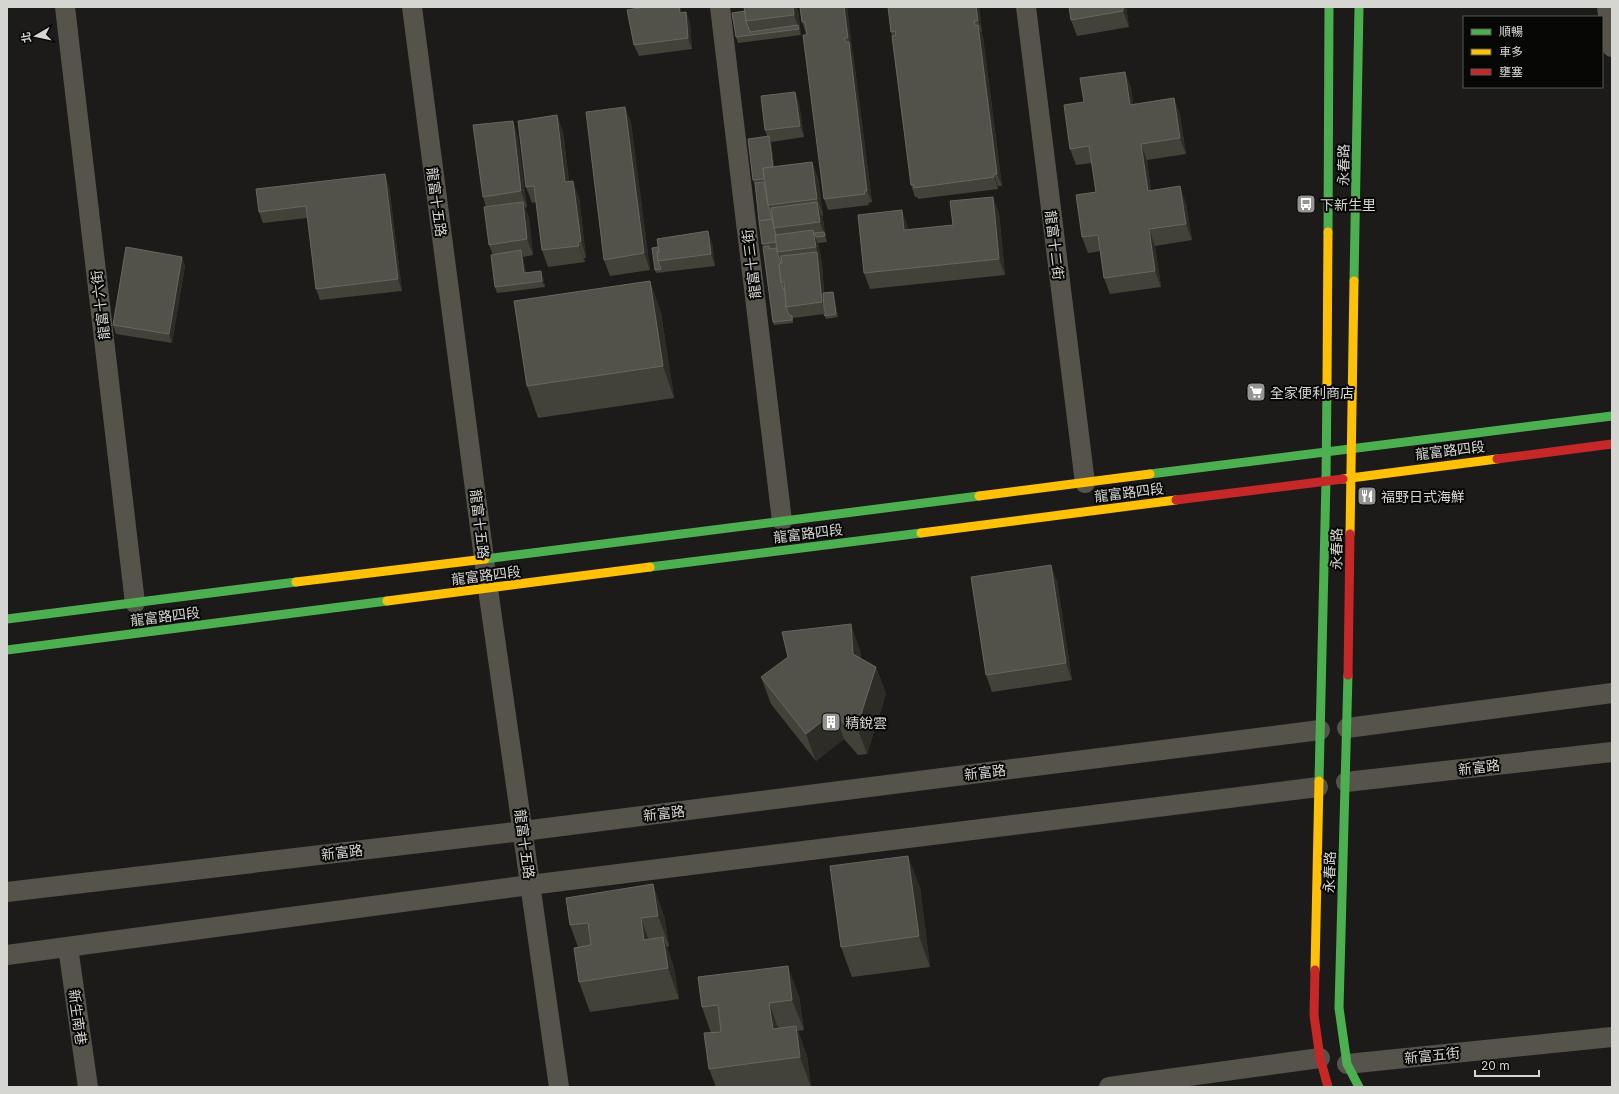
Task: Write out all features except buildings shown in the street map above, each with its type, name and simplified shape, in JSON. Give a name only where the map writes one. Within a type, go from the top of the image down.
[{"type":"street","name":"龍富十六街","points":[[65,7],[135,603]]},
{"type":"street","name":"龍富十五路","points":[[412,7],[488,589],[559,1087]]},
{"type":"street","name":"龍富十三街","points":[[720,7],[782,521]]},
{"type":"street","name":"龍富十二街","points":[[1026,7],[1085,483]]},
{"type":"street","name":"永春路","points":[[1328,1087],[1320,1058],[1314,1015],[1326,480],[1329,7]]},
{"type":"street","name":"永春路","points":[[1359,7],[1346,782],[1338,1008],[1347,1064],[1359,1087]]},
{"type":"street","points":[[1607,7],[1612,47]]},
{"type":"street","name":"龍富路四段","points":[[7,619],[1612,416]]},
{"type":"street","name":"龍富路四段","points":[[7,650],[1612,444]]},
{"type":"street","points":[[1347,728],[1612,693]]},
{"type":"street","name":"新富路","points":[[7,892],[523,831],[1320,730]]},
{"type":"street","name":"新富路","points":[[1346,782],[1612,752]]},
{"type":"street","points":[[7,955],[530,885],[1318,787]]},
{"type":"street","name":"新生南巷","points":[[68,947],[88,1087]]},
{"type":"street","name":"新富五街","points":[[1347,1064],[1612,1037]]},
{"type":"street","points":[[1108,1087],[1320,1058]]},
{"type":"traffic: fast","points":[[1328,232],[1329,7]]},
{"type":"traffic: fast","points":[[1354,281],[1359,7]]},
{"type":"traffic: fast","points":[[1319,781],[1327,384]]},
{"type":"traffic: fast","points":[[1150,474],[1612,416]]},
{"type":"traffic: fast","points":[[485,559],[979,496]]},
{"type":"traffic: fast","points":[[650,567],[921,533]]},
{"type":"traffic: fast","points":[[7,619],[296,582]]},
{"type":"traffic: fast","points":[[7,650],[387,601]]},
{"type":"traffic: fast","points":[[1348,675],[1339,1008],[1347,1064],[1359,1087]]},
{"type":"traffic: slow","points":[[1327,384],[1328,232]]},
{"type":"traffic: slow","points":[[1350,534],[1354,281]]},
{"type":"traffic: slow","points":[[1343,479],[1497,459]]},
{"type":"traffic: slow","points":[[979,496],[1150,474]]},
{"type":"traffic: slow","points":[[921,533],[1176,500]]},
{"type":"traffic: slow","points":[[296,582],[485,559]]},
{"type":"traffic: slow","points":[[387,601],[650,567]]},
{"type":"traffic: slow","points":[[1315,970],[1319,781]]},
{"type":"traffic: jam","points":[[1497,459],[1612,444]]},
{"type":"traffic: jam","points":[[1176,500],[1343,479]]},
{"type":"traffic: jam","points":[[1348,675],[1350,534]]},
{"type":"traffic: jam","points":[[1315,970],[1314,1015],[1320,1058],[1328,1087]]},
{"type":"place","name":"下新生里","points":[[1306,204]]},
{"type":"place","name":"全家便利商店","points":[[1256,392]]},
{"type":"place","name":"福野日式海鮮","points":[[1367,496]]},
{"type":"place","name":"精銳雲","points":[[831,722]]}]
